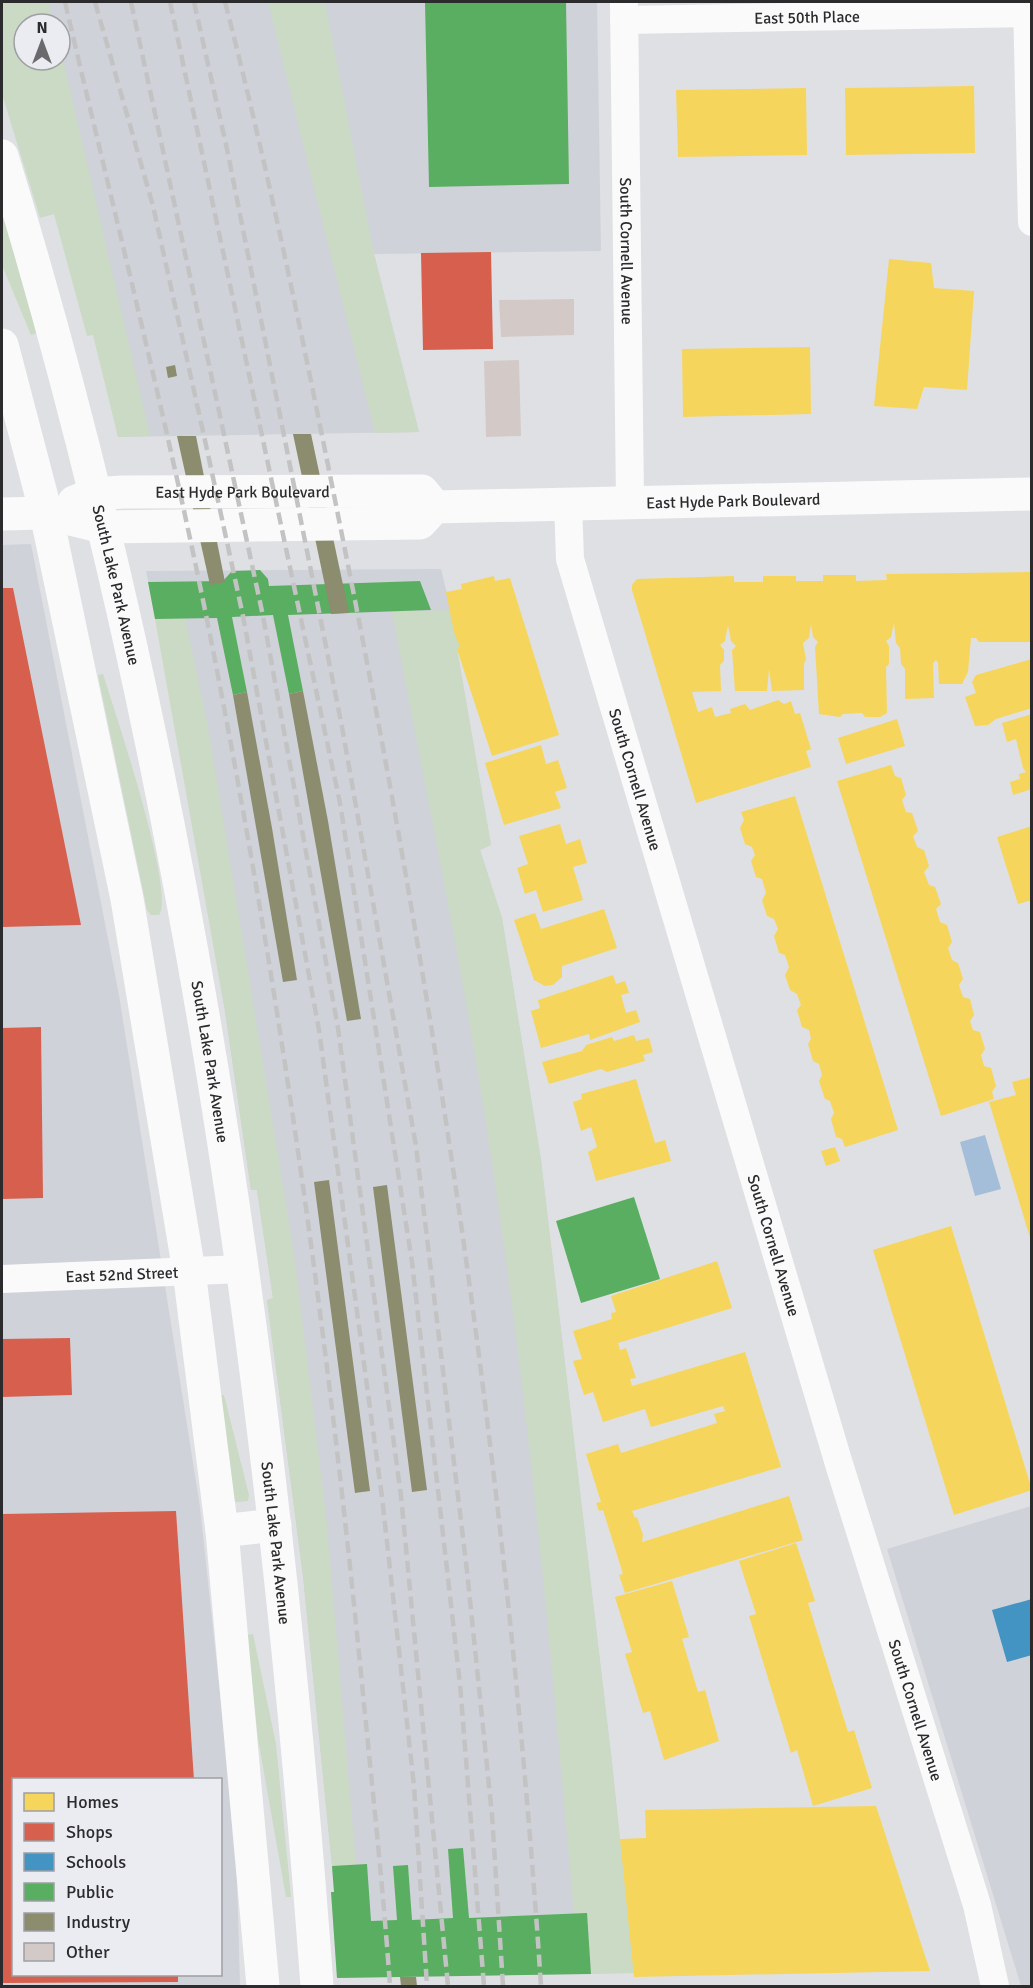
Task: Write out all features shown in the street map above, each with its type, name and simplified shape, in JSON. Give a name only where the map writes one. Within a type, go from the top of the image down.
[{"type":"main road","name":"South Lake Park Avenue","points":[[2,156],[24,227],[103,527],[162,790],[218,1110],[242,1269],[275,1525],[297,1736],[317,1986]]},
{"type":"main road","points":[[2,345],[46,513],[128,899],[189,1271],[222,1531],[263,1986]]},
{"type":"main road","name":"East Hyde Park Boulevard","points":[[46,513],[94,494],[422,491],[435,507]]},
{"type":"main road","name":"East Hyde Park Boulevard","points":[[2,514],[46,513],[103,527],[420,523],[435,507],[1032,494]]},
{"type":"main road","points":[[222,1531],[275,1525]]},
{"type":"street","name":"East 50th Place","points":[[624,11],[1027,7]]},
{"type":"street","points":[[1027,7],[1032,222]]},
{"type":"street","name":"South Cornell Avenue","points":[[624,11],[630,501]]},
{"type":"street","name":"South Cornell Avenue","points":[[568,503],[570,559],[574,575],[839,1464],[977,1905],[995,1986]]},
{"type":"street","name":"East 52nd Street","points":[[2,1279],[242,1269]]},
{"type":"shaded area","points":[[11,2],[597,2],[601,251],[374,254],[419,432],[118,437],[62,72],[72,72],[72,12],[17,12]]},
{"type":"shaded area","points":[[31,544],[119,995],[200,1507],[236,1842],[240,1986],[2,1986],[2,545]]},
{"type":"shaded area","points":[[441,569],[460,647],[457,649],[491,845],[480,850],[502,918],[541,1160],[612,1763],[634,1973],[337,1978],[331,1892],[334,1892],[332,1866],[303,1576],[267,1300],[273,1298],[257,1190],[251,1190],[225,1011],[161,644],[146,571]]},
{"type":"shaded area","points":[[1031,1506],[1031,1986],[1021,1986],[887,1549]]},
{"type":"green space","points":[[2,2],[48,2],[51,12],[12,12],[12,72],[66,72],[150,436],[118,437],[93,335],[87,336],[54,214],[40,218],[2,94]]},
{"type":"green space","points":[[268,2],[325,2],[374,254],[419,432],[375,433]]},
{"type":"green space","points":[[2,208],[37,333],[31,335],[2,265]]},
{"type":"green space","points":[[450,610],[460,647],[457,649],[491,845],[480,850],[502,918],[541,1160],[612,1763],[634,1973],[591,1974],[587,1914],[574,1914],[532,1474],[499,1210],[463,985],[392,612]]},
{"type":"green space","points":[[185,618],[208,727],[294,1254],[326,1515],[356,1865],[332,1866],[303,1576],[267,1300],[273,1298],[257,1190],[251,1190],[225,1011],[155,619]]},
{"type":"green space","points":[[103,674],[152,838],[162,900],[159,915],[151,915],[147,910],[98,675]]},
{"type":"green space","points":[[224,1395],[249,1495],[248,1501],[236,1502],[232,1498],[219,1396]]},
{"type":"green space","points":[[253,1634],[276,1744],[291,1897],[286,1897],[258,1739],[247,1635]]},
{"type":"water","points":[[985,1135],[1001,1189],[975,1196],[960,1142]]},
{"type":"building: Homes","points":[[974,86],[975,153],[846,155],[845,88]]},
{"type":"building: Homes","points":[[806,88],[807,155],[678,157],[676,90]]},
{"type":"building: Homes","points":[[889,259],[931,263],[934,288],[974,291],[967,390],[924,387],[917,409],[874,406]]},
{"type":"building: Homes","points":[[810,347],[811,414],[683,417],[682,349]]},
{"type":"building: Homes","points":[[1032,572],[1032,642],[979,642],[976,638],[971,638],[968,672],[962,684],[939,684],[938,663],[936,660],[933,663],[934,698],[905,699],[905,669],[901,664],[894,623],[891,637],[886,641],[889,646],[889,664],[886,667],[887,713],[880,717],[865,717],[862,713],[843,714],[840,717],[819,714],[815,647],[818,642],[813,637],[811,624],[809,638],[803,643],[806,660],[804,690],[772,691],[769,669],[767,691],[735,691],[732,650],[736,646],[731,641],[728,625],[725,641],[720,645],[724,650],[724,661],[720,665],[721,691],[692,692],[698,712],[712,707],[715,717],[731,713],[730,709],[745,704],[750,710],[778,700],[784,704],[791,701],[795,714],[800,713],[811,749],[806,751],[811,767],[696,803],[632,590],[632,585],[637,579],[734,576],[734,582],[763,582],[763,576],[796,576],[796,581],[823,581],[823,575],[856,575],[856,581],[887,580],[886,574]]},
{"type":"building: Homes","points":[[494,576],[495,581],[510,578],[559,735],[492,756],[457,649],[460,647],[454,632],[446,592],[462,589],[461,584]]},
{"type":"building: Homes","points":[[2,603],[16,613],[5,639],[3,663]]},
{"type":"building: Homes","points":[[1032,659],[1032,708],[996,719],[988,725],[975,726],[965,697],[976,693],[972,682],[976,675]]},
{"type":"building: Homes","points":[[1032,714],[1032,789],[1013,795],[1010,782],[1020,779],[1019,774],[1026,772],[1016,739],[1007,742],[1002,723]]},
{"type":"building: Homes","points":[[897,719],[905,746],[846,764],[838,738]]},
{"type":"building: Homes","points":[[541,745],[546,764],[558,760],[567,788],[555,792],[561,808],[504,825],[485,763]]},
{"type":"building: Homes","points":[[891,765],[895,776],[901,778],[906,795],[902,800],[906,812],[912,813],[918,831],[913,836],[917,847],[924,850],[929,866],[924,872],[929,885],[935,887],[941,904],[936,909],[940,922],[947,925],[952,942],[948,948],[952,960],[958,963],[963,979],[959,985],[963,997],[970,999],[974,1015],[970,1021],[973,1030],[980,1032],[985,1049],[981,1055],[984,1066],[991,1068],[996,1086],[992,1092],[994,1099],[941,1116],[837,781]]},
{"type":"building: Homes","points":[[795,796],[898,1130],[845,1147],[842,1139],[836,1137],[831,1119],[834,1113],[830,1101],[825,1099],[819,1081],[822,1075],[819,1064],[813,1061],[808,1044],[811,1039],[809,1030],[802,1027],[797,1010],[801,1005],[797,994],[790,990],[785,975],[789,967],[785,955],[779,953],[774,936],[778,929],[774,919],[767,916],[762,900],[766,893],[762,879],[756,877],[751,861],[755,855],[752,847],[745,844],[740,828],[744,820],[741,812]]},
{"type":"building: Homes","points":[[560,824],[566,844],[580,839],[587,863],[573,867],[583,900],[543,912],[536,890],[525,894],[517,868],[528,864],[519,836]]},
{"type":"building: Homes","points":[[1032,826],[1032,900],[1018,904],[997,837]]},
{"type":"building: Homes","points":[[604,909],[617,948],[562,966],[562,977],[553,985],[545,986],[534,980],[514,920],[535,913],[541,929]]},
{"type":"building: Homes","points":[[613,975],[616,984],[625,981],[629,993],[621,995],[626,1013],[636,1010],[640,1022],[590,1040],[589,1034],[541,1048],[531,1011],[540,1008],[538,1000]]},
{"type":"building: Homes","points":[[634,1035],[636,1041],[649,1038],[653,1052],[643,1055],[645,1061],[607,1072],[601,1069],[549,1084],[542,1062],[582,1051],[586,1045],[612,1037],[614,1041]]},
{"type":"building: Homes","points":[[1032,1077],[1031,1241],[989,1102],[1016,1095],[1012,1082]]},
{"type":"building: Homes","points":[[636,1079],[655,1143],[665,1140],[671,1161],[596,1181],[588,1152],[597,1147],[591,1127],[581,1131],[573,1102],[582,1099],[581,1094]]},
{"type":"building: Homes","points":[[835,1147],[840,1161],[826,1166],[821,1151]]},
{"type":"building: Homes","points":[[951,1226],[1032,1490],[954,1515],[873,1250]]},
{"type":"building: Homes","points":[[717,1261],[732,1308],[618,1343],[620,1350],[626,1348],[636,1378],[630,1379],[632,1386],[745,1352],[781,1467],[632,1511],[635,1518],[637,1517],[643,1535],[642,1542],[789,1496],[803,1540],[625,1593],[619,1575],[623,1574],[603,1510],[599,1511],[596,1503],[601,1502],[586,1454],[618,1444],[621,1453],[717,1423],[714,1414],[725,1411],[723,1406],[651,1427],[645,1409],[603,1422],[593,1392],[584,1395],[573,1361],[582,1359],[573,1331],[612,1319],[611,1313],[616,1312],[611,1296]]},
{"type":"building: Homes","points":[[796,1543],[815,1601],[808,1603],[848,1732],[854,1730],[872,1788],[813,1806],[797,1750],[791,1753],[749,1616],[756,1614],[739,1561]]},
{"type":"building: Homes","points":[[672,1581],[689,1637],[682,1639],[698,1692],[705,1690],[719,1741],[664,1760],[650,1711],[643,1713],[625,1654],[632,1652],[615,1597]]},
{"type":"building: Homes","points":[[876,1806],[930,1971],[634,1977],[620,1839],[646,1838],[645,1810]]},
{"type":"building: Shops","points":[[491,252],[493,349],[423,350],[421,253]]},
{"type":"building: Shops","points":[[2,588],[13,588],[81,925],[2,927]]},
{"type":"building: Shops","points":[[41,1027],[43,1198],[2,1199],[2,1028]]},
{"type":"building: Shops","points":[[70,1338],[72,1395],[2,1397],[2,1339]]},
{"type":"building: Shops","points":[[176,1511],[194,1778],[12,1778],[12,1976],[178,1976],[178,1982],[2,1983],[2,1514]]},
{"type":"building: Schools","points":[[1032,1599],[1032,1655],[1007,1662],[992,1610]]},
{"type":"building: Public","points":[[425,2],[566,2],[569,184],[429,187]]},
{"type":"building: Public","points":[[260,570],[268,579],[269,586],[420,581],[431,610],[288,615],[303,691],[289,694],[273,615],[232,617],[247,692],[233,695],[217,618],[155,619],[148,582],[223,581],[232,571]]},
{"type":"building: Public","points":[[634,1197],[660,1279],[581,1303],[556,1221]]},
{"type":"building: Public","points":[[463,1848],[469,1918],[587,1913],[591,1974],[337,1978],[331,1892],[334,1892],[332,1866],[367,1864],[371,1921],[397,1920],[393,1866],[408,1865],[412,1920],[453,1918],[448,1849]]},
{"type":"building: Industry","points":[[175,365],[177,376],[168,378],[166,367]]},
{"type":"building: Industry","points":[[293,434],[311,434],[349,613],[331,614]]},
{"type":"building: Industry","points":[[177,436],[196,436],[225,582],[210,585]]},
{"type":"building: Industry","points":[[303,691],[328,821],[361,1019],[347,1021],[289,694]]},
{"type":"building: Industry","points":[[247,692],[297,980],[283,982],[233,695]]},
{"type":"building: Industry","points":[[329,1180],[370,1491],[355,1493],[314,1182]]},
{"type":"building: Industry","points":[[387,1185],[427,1490],[412,1492],[373,1187]]},
{"type":"building: Industry","points":[[400,1977],[416,1977],[417,1986],[401,1986]]},
{"type":"building: Other","points":[[574,299],[574,335],[501,337],[499,300]]},
{"type":"building: Other","points":[[519,360],[521,436],[486,437],[484,361]]},
{"type":"railway","points":[[65,2],[148,351],[206,614],[245,824],[286,1069],[336,1438],[390,1986]]},
{"type":"railway","points":[[95,2],[153,206],[204,436],[243,616],[319,1030],[382,1497],[414,1786],[427,1986]]},
{"type":"railway","points":[[131,2],[263,616],[338,1028],[401,1496],[448,1986]]},
{"type":"railway","points":[[170,2],[340,803],[412,1262],[460,1684],[484,1986]]},
{"type":"railway","points":[[194,2],[227,149],[342,727],[416,1146],[467,1571],[492,1815],[503,1986]]},
{"type":"railway","points":[[225,2],[274,208],[346,555],[412,911],[441,1089],[490,1446],[510,1625],[541,1986]]}]
